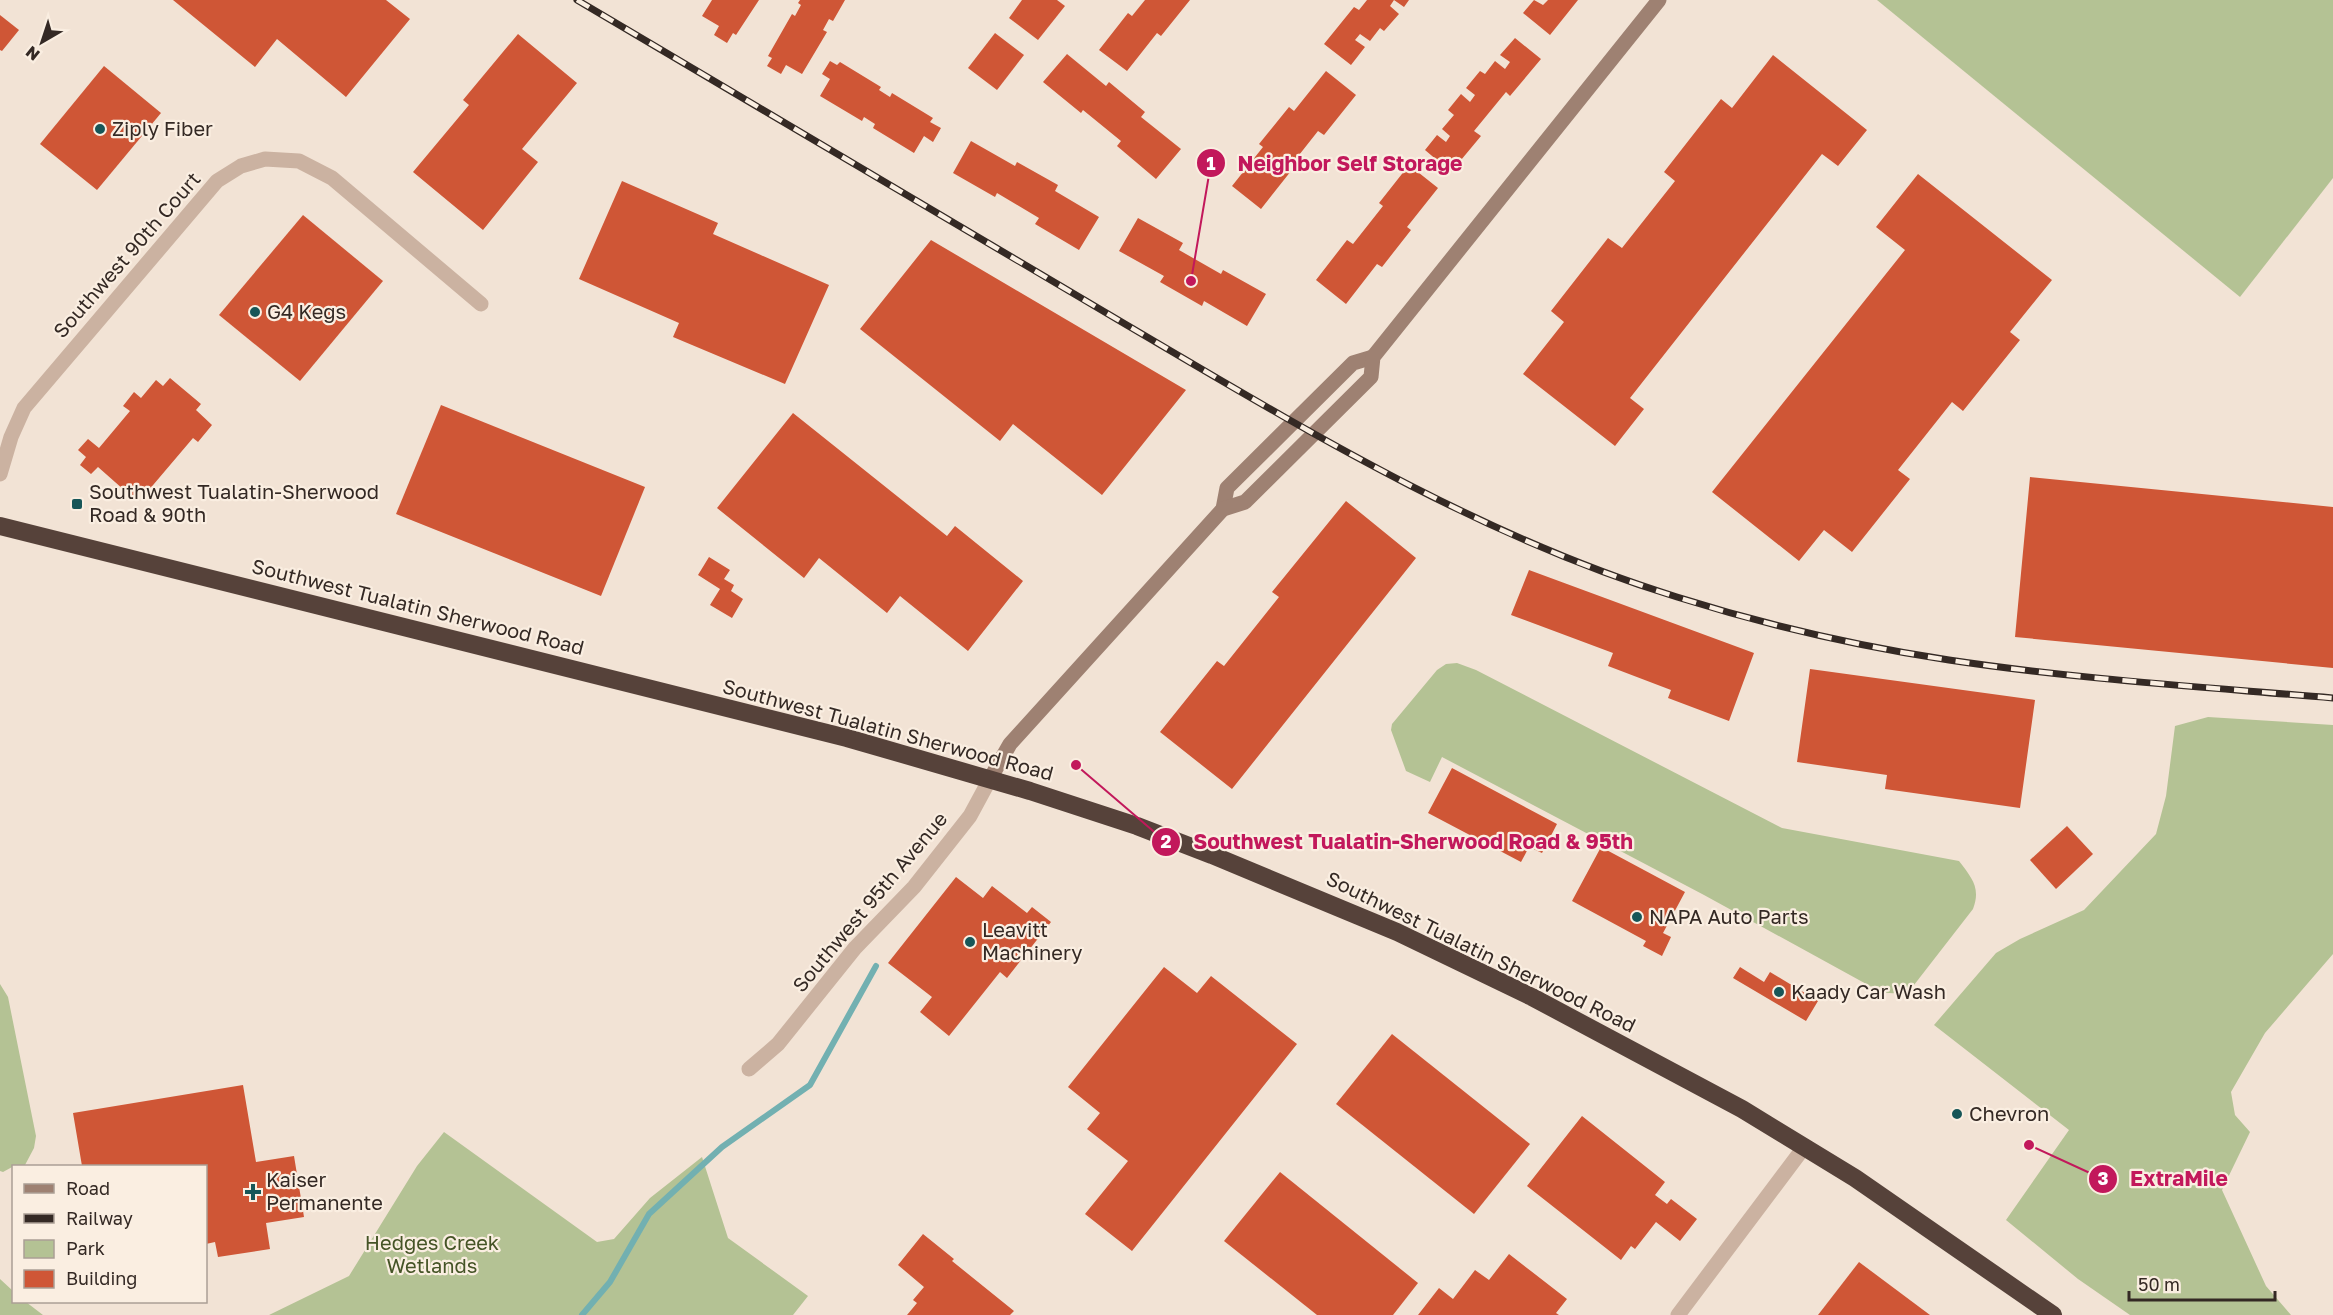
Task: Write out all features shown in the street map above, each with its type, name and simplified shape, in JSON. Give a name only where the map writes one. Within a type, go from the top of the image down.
[{"type":"highway","name":"Southwest Tualatin Sherwood Road","points":[[0,526],[847,738],[990,779],[1137,826],[1277,880],[1388,928],[1582,1023],[1742,1108],[1855,1178],[2053,1315]]},
{"type":"street","name":"Southwest 95th Avenue","points":[[749,1069],[778,1044],[855,948],[914,887],[970,816],[1010,744],[1223,509],[1245,502],[1371,377],[1373,357],[1659,0]]},
{"type":"street","name":"Southwest 90th Court","points":[[0,474],[11,437],[24,408],[217,181],[241,166],[265,159],[298,161],[332,178],[481,304]]},
{"type":"street","name":"Southwest 95th Avenue","points":[[1223,509],[1227,488],[1353,363],[1373,357]]},
{"type":"street","points":[[1678,1315],[1805,1146]]},
{"type":"green space","points":[[1877,0],[2333,0],[2333,178],[2240,297]]},
{"type":"green space","points":[[1457,663],[1476,670],[1782,828],[1959,861],[1976,889],[1973,909],[1914,985],[1897,993],[1879,991],[1704,895],[1442,757],[1430,782],[1406,771],[1391,730],[1392,724],[1437,670],[1446,664]]},
{"type":"green space","points":[[2208,717],[2333,725],[2333,954],[2265,1033],[2231,1092],[2235,1115],[2250,1132],[2222,1190],[2266,1286],[2291,1315],[2130,1315],[2078,1279],[2006,1220],[2069,1130],[1934,1025],[1996,953],[2020,939],[2084,910],[2156,834],[2166,796],[2175,726]]},
{"type":"green space","points":[[0,984],[8,997],[36,1136],[34,1148],[25,1165],[12,1165],[3,1172],[0,1171]]},
{"type":"green space","name":"Hedges Creek Wetlands","points":[[444,1132],[597,1242],[614,1239],[650,1198],[702,1157],[728,1238],[808,1296],[793,1315],[269,1315],[349,1276],[417,1166]]},
{"type":"green space","points":[[0,1279],[12,1290],[12,1303],[27,1303],[43,1315],[0,1315]]},
{"type":"building","points":[[173,0],[386,0],[410,19],[346,97],[277,39],[255,67]]},
{"type":"building","points":[[712,0],[759,0],[736,35],[733,33],[727,43],[714,35],[719,26],[702,16]]},
{"type":"building","points":[[800,0],[845,0],[833,21],[829,19],[823,30],[827,32],[802,74],[786,65],[781,74],[767,66],[772,58],[768,56],[792,14],[795,16],[801,5],[798,3]]},
{"type":"building","points":[[1022,0],[1057,0],[1065,6],[1038,40],[1009,18]]},
{"type":"building","points":[[1145,0],[1190,0],[1161,36],[1157,33],[1127,71],[1099,50],[1128,13],[1132,16]]},
{"type":"building","points":[[1367,0],[1394,0],[1390,6],[1399,14],[1384,31],[1380,28],[1370,41],[1360,34],[1355,40],[1365,47],[1351,65],[1324,44],[1354,7],[1359,10]]},
{"type":"building","points":[[1394,0],[1409,0],[1404,7]]},
{"type":"building","points":[[1534,0],[1543,5],[1548,0],[1578,0],[1550,35],[1523,13]]},
{"type":"building","points":[[0,15],[19,30],[2,51],[0,50]]},
{"type":"building","points":[[995,33],[1024,55],[997,90],[968,68]]},
{"type":"building","points":[[518,34],[577,83],[522,149],[538,162],[483,230],[413,172],[469,105],[463,100]]},
{"type":"building","points":[[1515,38],[1541,59],[1510,96],[1506,92],[1474,131],[1481,136],[1451,172],[1425,150],[1437,135],[1446,142],[1450,136],[1442,129],[1454,115],[1448,110],[1461,94],[1470,102],[1475,95],[1466,88],[1480,71],[1485,74],[1495,61],[1505,69],[1510,62],[1500,55]]},
{"type":"building","points":[[1067,54],[1106,86],[1109,82],[1145,112],[1141,117],[1181,149],[1156,179],[1117,146],[1121,141],[1043,82]]},
{"type":"building","points":[[1773,55],[1867,130],[1838,166],[1822,154],[1630,398],[1644,409],[1615,446],[1523,374],[1564,322],[1551,311],[1608,238],[1622,248],[1675,181],[1664,172],[1721,99],[1732,108]]},
{"type":"building","points":[[830,61],[837,65],[840,62],[881,87],[879,90],[890,97],[892,93],[933,118],[930,122],[941,128],[933,142],[924,136],[914,153],[873,128],[875,124],[864,117],[862,121],[820,96],[830,79],[822,74]]},
{"type":"building","name":"Ziply Fiber","points":[[104,66],[161,113],[97,190],[40,144]]},
{"type":"building","points":[[1326,71],[1356,95],[1324,135],[1318,131],[1288,169],[1291,171],[1261,209],[1232,186],[1263,147],[1259,144],[1289,107],[1294,111]]},
{"type":"building","points":[[971,141],[1015,166],[1017,162],[1058,185],[1055,191],[1099,217],[1079,250],[1035,224],[1039,218],[997,193],[995,197],[953,173]]},
{"type":"building","points":[[1409,165],[1438,188],[1407,227],[1411,230],[1382,267],[1377,264],[1346,304],[1316,280],[1347,240],[1353,244],[1383,206],[1379,203]]},
{"type":"building","points":[[1918,174],[2052,280],[2010,332],[2020,340],[1963,411],[1952,402],[1898,470],[1910,479],[1852,552],[1824,530],[1799,561],[1712,492],[1905,250],[1876,227]]},
{"type":"building","points":[[622,181],[718,223],[713,234],[829,285],[785,384],[673,337],[679,323],[579,279]]},
{"type":"building","points":[[303,215],[383,281],[300,381],[219,315]]},
{"type":"building","points":[[1138,218],[1183,243],[1179,250],[1221,274],[1223,270],[1266,294],[1247,326],[1204,301],[1202,306],[1160,282],[1164,276],[1119,251]]},
{"type":"building","points":[[931,240],[1186,390],[1102,495],[1013,424],[1000,441],[860,329]]},
{"type":"building","points":[[170,378],[201,404],[196,410],[212,425],[198,442],[193,438],[148,491],[142,486],[132,497],[98,467],[91,474],[80,465],[86,457],[78,450],[88,439],[99,448],[130,411],[123,406],[134,392],[141,398],[156,380],[163,386]]},
{"type":"building","points":[[441,405],[645,487],[601,596],[396,514]]},
{"type":"building","points":[[793,413],[947,536],[955,526],[1023,581],[968,651],[900,596],[887,613],[819,558],[804,578],[717,508]]},
{"type":"building","points":[[2030,477],[2333,507],[2333,668],[2015,637]]},
{"type":"building","points":[[1346,501],[1416,558],[1232,789],[1160,732],[1217,661],[1224,666],[1279,597],[1272,592]]},
{"type":"building","points":[[709,557],[730,570],[724,579],[734,585],[731,591],[743,599],[732,618],[710,605],[720,589],[698,575]]},
{"type":"building","points":[[1529,570],[1754,653],[1729,721],[1668,698],[1671,690],[1608,666],[1613,653],[1511,615]]},
{"type":"building","points":[[1810,669],[2035,700],[2020,808],[1885,789],[1887,775],[1797,762]]},
{"type":"building","points":[[1452,768],[1557,824],[1542,853],[1529,847],[1521,862],[1428,813]]},
{"type":"building","points":[[2067,826],[2093,854],[2056,889],[2030,860]]},
{"type":"building","name":"NAPA Auto Parts","points":[[1601,847],[1685,892],[1663,933],[1671,937],[1662,956],[1643,946],[1646,941],[1572,901]]},
{"type":"building","name":"Leavitt Machinery","points":[[956,877],[983,898],[992,886],[1027,913],[1032,907],[1051,922],[1007,978],[1000,972],[949,1036],[920,1012],[932,997],[888,963]]},
{"type":"building","points":[[1164,967],[1197,993],[1211,976],[1297,1044],[1132,1251],[1085,1214],[1128,1161],[1087,1129],[1100,1113],[1068,1087]]},
{"type":"building","name":"Kaady Car Wash","points":[[1740,967],[1764,982],[1770,972],[1818,1001],[1806,1021],[1733,978]]},
{"type":"building","points":[[1392,1034],[1530,1144],[1474,1214],[1336,1104]]},
{"type":"building","name":"Kaiser Permanente","points":[[243,1085],[256,1162],[294,1156],[304,1217],[266,1223],[270,1249],[218,1257],[215,1242],[207,1244],[207,1165],[82,1165],[73,1113]]},
{"type":"building","points":[[1582,1116],[1665,1182],[1655,1195],[1667,1204],[1671,1199],[1697,1219],[1680,1241],[1656,1222],[1635,1249],[1631,1246],[1621,1260],[1527,1186]]},
{"type":"building","points":[[1280,1172],[1418,1283],[1393,1315],[1317,1315],[1224,1241]]},
{"type":"building","points":[[923,1234],[954,1259],[952,1261],[1014,1311],[1010,1315],[907,1315],[917,1303],[913,1300],[924,1287],[898,1265]]},
{"type":"building","points":[[1509,1254],[1567,1299],[1556,1313],[1559,1315],[1418,1315],[1439,1288],[1453,1299],[1475,1270],[1489,1280]]},
{"type":"building","points":[[1859,1262],[1930,1315],[1818,1315]]},
{"type":"waterway","points":[[582,1315],[610,1282],[649,1214],[722,1147],[810,1085],[876,966]]},
{"type":"railway","points":[[577,0],[1325,440],[1462,511],[1604,572],[1744,617],[1812,634],[1949,660],[2093,677],[2333,698]]},
{"type":"place","name":"Ziply Fiber","points":[[100,129]]},
{"type":"place","name":"Neighbor Self Storage","points":[[1191,281]]},
{"type":"place","name":"G4 Kegs","points":[[255,312]]},
{"type":"place","name":"Southwest Tualatin-Sherwood Road & 90th","points":[[77,504]]},
{"type":"place","name":"Southwest Tualatin-Sherwood Road & 95th","points":[[1076,765]]},
{"type":"place","name":"NAPA Auto Parts","points":[[1637,917]]},
{"type":"place","name":"Leavitt Machinery","points":[[970,942]]},
{"type":"place","name":"Kaady Car Wash","points":[[1779,992]]},
{"type":"place","name":"Chevron","points":[[1957,1114]]},
{"type":"place","name":"ExtraMile","points":[[2029,1145]]},
{"type":"place","name":"Kaiser Permanente","points":[[253,1192]]}]
